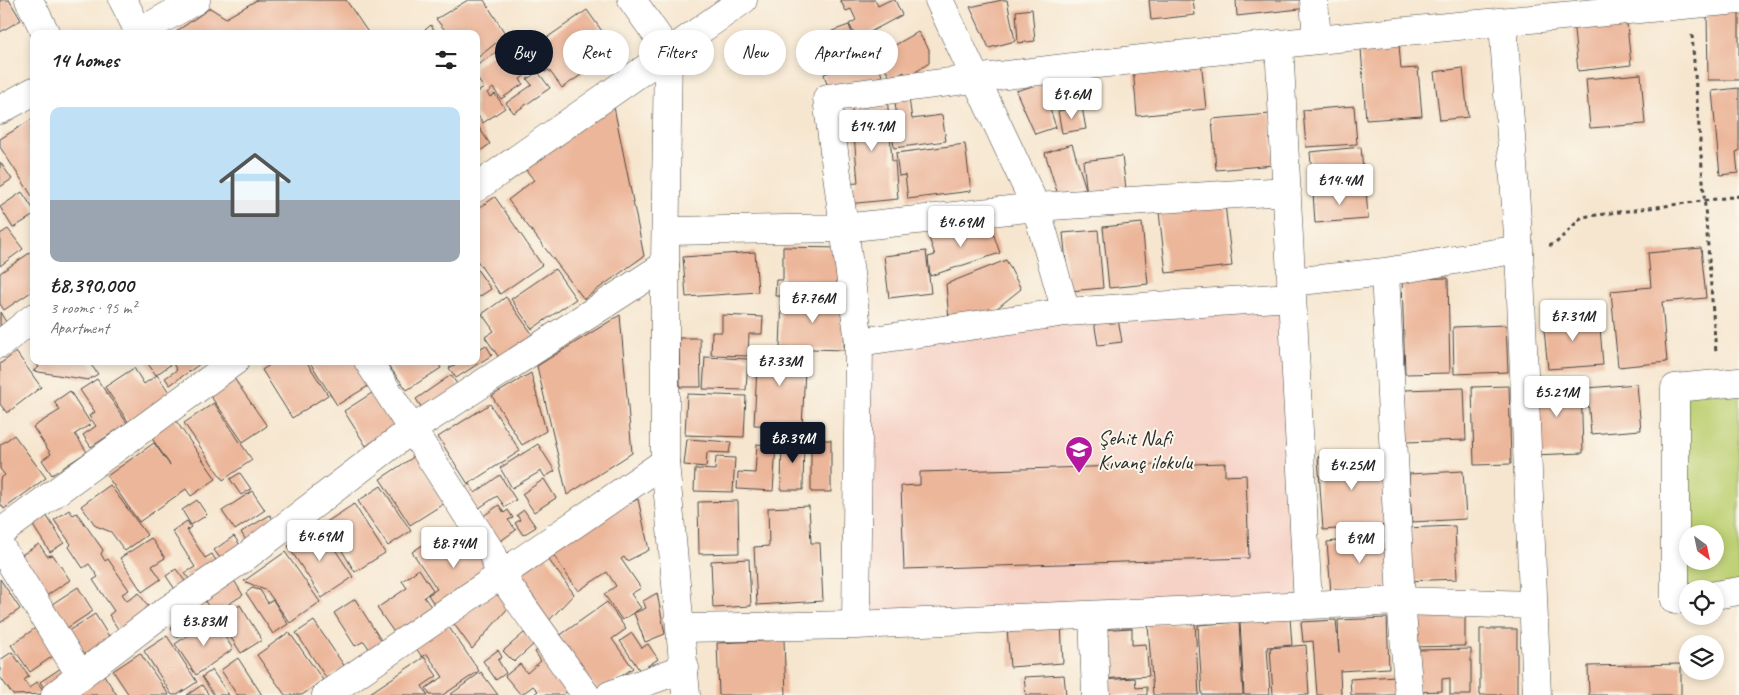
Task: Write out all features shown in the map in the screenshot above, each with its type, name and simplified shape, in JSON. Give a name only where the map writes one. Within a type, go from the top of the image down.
[{"type":"street","points":[[29,0],[44,30]]},
{"type":"street","points":[[123,0],[137,30]]},
{"type":"street","points":[[143,30],[196,0]]},
{"type":"street","points":[[632,0],[653,30]]},
{"type":"street","points":[[699,30],[743,0]]},
{"type":"street","points":[[939,0],[1036,207],[1066,312]]},
{"type":"street","points":[[1314,0],[1317,40]]},
{"type":"street","points":[[856,625],[859,342],[827,98],[977,78],[1279,44],[1739,0]]},
{"type":"street","points":[[1502,23],[1519,249],[1537,695]]},
{"type":"street","points":[[1279,44],[1308,605]]},
{"type":"street","points":[[480,185],[639,72]]},
{"type":"street","points":[[610,695],[686,682],[665,462],[668,75]]},
{"type":"street","points":[[0,110],[30,93]]},
{"type":"street","points":[[667,231],[843,228],[1036,207],[1287,192]]},
{"type":"street","points":[[859,342],[1066,312],[1291,290],[1519,249]]},
{"type":"street","points":[[55,695],[157,617],[244,558],[411,430],[665,265]]},
{"type":"street","points":[[1385,272],[1401,601],[1409,695]]},
{"type":"street","points":[[0,344],[30,321]]},
{"type":"street","points":[[0,533],[229,365]]},
{"type":"street","points":[[370,365],[493,555],[500,574],[586,695]]},
{"type":"street","points":[[1679,599],[1675,600],[1675,388],[1729,384]]},
{"type":"street","points":[[326,695],[665,462]]},
{"type":"street","points":[[0,546],[81,676]]},
{"type":"street","points":[[1724,594],[1739,591]]},
{"type":"street","points":[[682,628],[856,625],[1401,601],[1533,605]]},
{"type":"street","points":[[1093,615],[1096,695]]},
{"type":"path","points":[[1689,5],[1704,201],[1729,384]]},
{"type":"path","points":[[1519,249],[1554,244],[1582,217],[1739,196]]},
{"type":"shaded area","name":"Şehit Nafi Kıvanç ilokulu","points":[[1291,297],[1308,605],[856,625],[859,342]]},
{"type":"green space","points":[[1739,382],[1739,591],[1724,590],[1724,580],[1687,580],[1687,570],[1724,570],[1724,525],[1684,525],[1675,388]]},
{"type":"building","points":[[0,0],[9,0],[21,20],[0,32]]},
{"type":"building","points":[[257,0],[346,0],[366,30],[178,30],[210,8],[226,18]]},
{"type":"building","points":[[468,0],[484,0],[503,30],[495,30],[495,44],[480,56],[480,30],[445,30],[436,19]]},
{"type":"building","points":[[840,0],[875,0],[878,6],[890,0],[895,0],[902,15],[874,30],[852,30],[849,24],[856,20],[851,9],[846,11]]},
{"type":"building","points":[[1007,0],[1015,41],[989,48],[970,7]]},
{"type":"building","points":[[1149,0],[1193,0],[1195,15],[1151,20]]},
{"type":"building","points":[[1236,0],[1307,0],[1308,8],[1237,16]]},
{"type":"building","points":[[1032,9],[1035,41],[1018,43],[1016,11]]},
{"type":"building","points":[[587,10],[601,30],[563,30],[563,75],[581,75],[562,88],[553,75],[553,33]]},
{"type":"building","points":[[1739,10],[1739,80],[1708,80],[1707,11]]},
{"type":"building","points":[[1626,14],[1631,65],[1578,71],[1573,20]]},
{"type":"building","points":[[431,25],[434,30],[425,30]]},
{"type":"building","points":[[849,25],[851,30],[835,30]]},
{"type":"building","points":[[918,32],[929,49],[929,63],[908,77],[904,72],[891,79],[889,75],[898,75],[898,43]]},
{"type":"building","points":[[1399,45],[1401,69],[1418,68],[1422,116],[1366,120],[1361,48]]},
{"type":"building","points":[[495,53],[495,75],[525,75],[520,79],[523,84],[501,99],[493,88],[487,93],[490,97],[495,94],[505,108],[483,123],[480,119],[480,90],[484,88],[480,82],[480,63]]},
{"type":"building","points":[[1201,60],[1206,109],[1137,116],[1133,67]]},
{"type":"building","points":[[1463,68],[1468,117],[1440,120],[1434,72]]},
{"type":"building","points":[[1641,74],[1645,124],[1590,128],[1586,79]]},
{"type":"building","points":[[533,75],[540,75],[550,88],[514,113],[506,103],[532,85],[527,79]]},
{"type":"building","points":[[824,75],[882,75],[882,76],[830,94]]},
{"type":"building","points":[[1056,79],[1063,101],[1049,106],[1056,127],[1035,134],[1016,91]]},
{"type":"building","points":[[1739,88],[1739,151],[1736,152],[1738,173],[1720,175],[1712,91]]},
{"type":"building","points":[[908,92],[912,119],[942,115],[946,141],[894,148],[891,126],[898,126],[894,95]]},
{"type":"building","points":[[887,95],[892,161],[895,161],[898,199],[847,204],[845,184],[858,183],[851,98]]},
{"type":"building","points":[[613,102],[644,256],[584,299],[508,200],[534,180],[522,165]]},
{"type":"building","points":[[1354,106],[1357,144],[1306,147],[1303,110]]},
{"type":"building","points":[[1082,107],[1086,129],[1062,133],[1058,111]]},
{"type":"building","points":[[1270,114],[1274,165],[1216,170],[1212,119]]},
{"type":"building","points":[[30,120],[30,193],[0,147],[0,139]]},
{"type":"building","points":[[480,129],[490,144],[480,151]]},
{"type":"building","points":[[965,144],[971,191],[908,199],[905,175],[899,176],[896,153]]},
{"type":"building","points":[[1072,144],[1086,189],[1059,198],[1045,153]]},
{"type":"building","points":[[1361,147],[1364,183],[1313,188],[1310,152]]},
{"type":"building","points":[[1122,156],[1126,189],[1087,194],[1083,161]]},
{"type":"building","points":[[0,162],[12,179],[0,187]]},
{"type":"building","points":[[1366,188],[1368,219],[1315,223],[1313,192]]},
{"type":"building","points":[[22,192],[30,204],[30,217],[13,228],[0,207]]},
{"type":"building","points":[[495,197],[542,265],[500,294],[480,265],[480,207]]},
{"type":"building","points":[[1225,204],[1232,266],[1166,273],[1159,212]]},
{"type":"building","points":[[1142,223],[1148,284],[1109,288],[1103,227]]},
{"type":"building","points":[[990,224],[1000,253],[930,276],[928,257],[935,255],[928,235]]},
{"type":"building","points":[[8,229],[23,249],[0,266],[0,234]]},
{"type":"building","points":[[1098,230],[1103,288],[1069,291],[1063,233]]},
{"type":"building","points":[[783,247],[841,248],[840,297],[775,296],[776,280],[783,280]]},
{"type":"building","points":[[1701,248],[1706,298],[1662,302],[1667,362],[1618,367],[1611,291],[1651,287],[1648,253]]},
{"type":"building","points":[[926,251],[931,293],[889,298],[884,256]]},
{"type":"building","points":[[755,252],[758,292],[686,297],[683,257]]},
{"type":"building","points":[[30,253],[30,293],[4,310],[0,304],[0,273]]},
{"type":"building","points":[[1006,260],[1021,289],[991,313],[949,320],[946,284]]},
{"type":"building","points":[[555,269],[576,299],[532,329],[511,299]]},
{"type":"building","points":[[480,274],[491,289],[480,296]]},
{"type":"building","points":[[1448,278],[1450,373],[1405,374],[1402,279]]},
{"type":"building","points":[[506,297],[535,338],[502,362],[485,337],[494,331],[482,314]]},
{"type":"building","points":[[782,298],[845,300],[844,350],[780,348]]},
{"type":"building","points":[[0,312],[6,322],[0,326]]},
{"type":"building","points":[[620,315],[632,453],[567,495],[537,366]]},
{"type":"building","points":[[722,315],[763,317],[762,334],[749,334],[748,356],[711,355],[712,332],[722,332]]},
{"type":"building","points":[[1599,315],[1603,365],[1548,369],[1543,320]]},
{"type":"building","points":[[1118,319],[1122,342],[1098,345],[1094,322]]},
{"type":"building","points":[[1506,325],[1508,372],[1454,374],[1453,327]]},
{"type":"building","points":[[679,338],[700,338],[701,387],[680,387]]},
{"type":"building","points":[[486,345],[492,355],[480,363],[480,349]]},
{"type":"building","points":[[758,348],[806,350],[802,427],[754,425]]},
{"type":"building","points":[[16,352],[41,387],[7,413],[0,404],[0,364]]},
{"type":"building","points":[[705,357],[748,359],[746,390],[703,389]]},
{"type":"building","points":[[38,365],[91,365],[98,374],[88,380],[33,371],[39,367]]},
{"type":"building","points":[[149,365],[170,365],[156,375]]},
{"type":"building","points":[[174,365],[198,365],[170,385],[165,378],[177,370]]},
{"type":"building","points":[[270,365],[309,365],[328,395],[292,418],[262,370]]},
{"type":"building","points":[[312,365],[364,365],[375,382],[337,405]]},
{"type":"building","points":[[388,365],[439,365],[441,368],[407,390]]},
{"type":"building","points":[[454,365],[476,365],[456,378],[449,368]]},
{"type":"building","points":[[134,368],[144,384],[157,375],[171,395],[129,423],[105,387]]},
{"type":"building","points":[[531,373],[546,431],[522,445],[492,396]]},
{"type":"building","points":[[231,374],[267,426],[243,442],[207,391]]},
{"type":"building","points":[[451,375],[459,387],[424,411],[416,399]]},
{"type":"building","points":[[97,379],[127,423],[91,447],[83,435],[96,426],[89,416],[95,412],[80,390]]},
{"type":"building","points":[[1581,381],[1583,453],[1533,455],[1531,383]]},
{"type":"building","points":[[1637,384],[1641,430],[1591,434],[1587,388]]},
{"type":"building","points":[[1509,386],[1511,464],[1474,465],[1472,387]]},
{"type":"building","points":[[1464,388],[1466,440],[1406,442],[1404,390]]},
{"type":"building","points":[[378,389],[400,424],[366,446],[344,411]]},
{"type":"building","points":[[70,391],[91,424],[75,434],[87,452],[52,475],[42,460],[51,454],[33,427],[60,410],[54,402]]},
{"type":"building","points":[[687,394],[746,396],[744,437],[685,435]]},
{"type":"building","points":[[214,403],[252,460],[223,480],[184,423]]},
{"type":"building","points":[[490,404],[520,451],[468,484],[438,437]]},
{"type":"building","points":[[174,418],[216,479],[191,496],[186,489],[139,522],[107,476],[154,443],[170,465],[149,434]]},
{"type":"building","points":[[14,435],[46,478],[4,509],[0,503],[0,479],[5,475],[0,469],[0,445]]},
{"type":"building","points":[[804,437],[803,490],[781,490],[782,438]]},
{"type":"building","points":[[687,439],[731,442],[729,453],[707,452],[706,467],[684,465]]},
{"type":"building","points":[[811,440],[831,440],[831,492],[811,492]]},
{"type":"building","points":[[538,444],[555,471],[545,477],[541,471],[512,488],[500,468]]},
{"type":"building","points":[[757,444],[776,446],[773,491],[737,489],[738,472],[755,473]]},
{"type":"building","points":[[1381,453],[1387,525],[1323,530],[1318,457]]},
{"type":"building","points":[[418,454],[448,501],[410,525],[380,479]]},
{"type":"building","points":[[716,457],[735,458],[733,492],[694,491],[695,469],[715,470]]},
{"type":"building","points":[[1225,463],[1225,476],[1246,475],[1249,558],[904,569],[901,486],[920,485],[920,472]]},
{"type":"building","points":[[1463,471],[1466,519],[1412,522],[1409,474]]},
{"type":"building","points":[[240,473],[251,489],[241,495],[230,479]]},
{"type":"building","points":[[500,475],[516,500],[505,507],[497,496],[473,512],[459,491],[469,484],[475,493]]},
{"type":"building","points":[[544,479],[556,498],[534,512],[522,494]]},
{"type":"building","points":[[110,485],[147,535],[125,551],[111,532],[96,526],[81,506]]},
{"type":"building","points":[[381,486],[411,531],[388,546],[358,501]]},
{"type":"building","points":[[252,491],[265,510],[235,530],[222,511]]},
{"type":"building","points":[[638,499],[649,550],[627,561],[624,557],[621,559],[641,588],[631,594],[641,608],[622,620],[604,594],[616,586],[607,572],[578,591],[548,547],[604,515]]},
{"type":"building","points":[[197,500],[207,515],[191,525],[182,510]]},
{"type":"building","points":[[738,501],[739,553],[699,554],[698,502]]},
{"type":"building","points":[[354,504],[385,553],[355,572],[325,523]]},
{"type":"building","points":[[499,505],[504,513],[508,510],[513,518],[508,520],[516,530],[499,542],[482,517]]},
{"type":"building","points":[[809,506],[811,543],[820,543],[823,601],[757,605],[754,547],[769,546],[768,508]]},
{"type":"building","points":[[69,510],[73,515],[77,513],[103,550],[101,554],[105,561],[108,559],[129,590],[122,594],[127,601],[139,593],[153,614],[122,635],[109,615],[114,611],[93,580],[98,577],[89,564],[83,568],[69,547],[71,544],[54,520]]},
{"type":"building","points":[[524,510],[536,527],[523,535],[515,523],[520,520],[517,515]]},
{"type":"building","points":[[46,515],[64,543],[50,552],[32,524]]},
{"type":"building","points":[[270,515],[279,529],[250,547],[241,532]]},
{"type":"building","points":[[187,521],[191,527],[187,530],[205,558],[212,554],[222,570],[195,588],[185,573],[195,567],[172,531]]},
{"type":"building","points":[[319,525],[353,577],[322,598],[288,546]]},
{"type":"building","points":[[1455,526],[1457,579],[1406,581],[1404,528]]},
{"type":"building","points":[[459,533],[464,539],[474,533],[497,569],[443,617],[428,595],[437,589],[412,552],[435,537],[441,545]]},
{"type":"building","points":[[234,536],[245,553],[226,566],[214,550]]},
{"type":"building","points":[[1389,536],[1393,587],[1331,593],[1327,542]]},
{"type":"building","points":[[151,538],[165,558],[152,566],[161,579],[142,592],[120,558]]},
{"type":"building","points":[[39,544],[47,556],[53,555],[70,580],[46,596],[20,556]]},
{"type":"building","points":[[285,552],[320,602],[290,623],[267,591],[244,581]]},
{"type":"building","points":[[543,552],[574,594],[542,628],[507,579]]},
{"type":"building","points":[[749,559],[751,606],[713,608],[711,561]]},
{"type":"building","points":[[176,569],[192,591],[181,598],[166,576]]},
{"type":"building","points":[[419,569],[433,590],[424,597],[437,615],[400,641],[377,608],[407,588],[402,581]]},
{"type":"building","points":[[230,574],[243,595],[213,614],[200,593]]},
{"type":"building","points":[[0,579],[20,609],[0,623]]},
{"type":"building","points":[[494,586],[509,607],[472,649],[449,617]]},
{"type":"building","points":[[78,587],[93,611],[61,632],[46,608]]},
{"type":"building","points":[[252,588],[260,590],[268,603],[273,600],[288,624],[273,634],[246,593]]},
{"type":"building","points":[[657,593],[665,634],[645,642],[634,613],[646,608],[643,601]]},
{"type":"building","points":[[355,599],[384,645],[372,653],[364,641],[355,646],[334,613]]},
{"type":"building","points":[[607,602],[626,629],[612,639],[633,668],[599,692],[559,636]]},
{"type":"building","points":[[240,605],[262,640],[241,653],[219,619]]},
{"type":"building","points":[[205,606],[210,615],[176,637],[171,628]]},
{"type":"building","points":[[1465,612],[1465,646],[1407,647],[1407,613]]},
{"type":"building","points":[[95,614],[110,638],[77,659],[62,635]]},
{"type":"building","points":[[1290,618],[1292,645],[1267,647],[1270,695],[1244,695],[1240,622]]},
{"type":"building","points":[[1387,618],[1389,668],[1340,671],[1341,695],[1317,695],[1313,641],[1303,642],[1301,622],[1336,620],[1339,653],[1338,620]]},
{"type":"building","points":[[213,619],[233,649],[196,675],[175,644]]},
{"type":"building","points":[[444,620],[479,671],[443,695],[430,695],[426,688],[443,677],[427,654],[422,657],[412,642]]},
{"type":"building","points":[[314,621],[345,667],[327,679],[296,633]]},
{"type":"building","points":[[1195,622],[1199,695],[1153,695],[1148,624]]},
{"type":"building","points":[[1239,622],[1243,695],[1202,695],[1198,625]]},
{"type":"building","points":[[1061,624],[1063,663],[1010,667],[1007,628]]},
{"type":"building","points":[[37,627],[56,654],[30,672],[11,645]]},
{"type":"building","points":[[1132,628],[1132,645],[1146,644],[1149,676],[1100,679],[1097,630]]},
{"type":"building","points":[[1480,629],[1517,629],[1517,695],[1480,695]]},
{"type":"building","points":[[289,632],[323,680],[302,695],[285,695],[257,655]]},
{"type":"building","points":[[524,633],[534,644],[514,662],[503,651]]},
{"type":"building","points":[[632,633],[642,648],[648,644],[658,659],[640,671],[620,641]]},
{"type":"building","points":[[167,636],[197,682],[177,695],[172,695],[144,651]]},
{"type":"building","points":[[784,640],[786,695],[719,695],[717,643]]},
{"type":"building","points":[[1306,645],[1309,695],[1273,695],[1270,648]]},
{"type":"building","points":[[542,646],[574,686],[563,695],[533,695],[538,691],[533,686],[521,695],[505,676],[520,664],[527,673],[541,661],[535,652]]},
{"type":"building","points":[[1471,649],[1471,695],[1450,695],[1450,678],[1442,679],[1442,691],[1418,692],[1418,650]]},
{"type":"building","points":[[498,650],[502,657],[498,660],[506,673],[496,680],[483,661]]},
{"type":"building","points":[[12,652],[29,676],[24,680],[29,688],[37,682],[46,694],[13,695],[0,677],[0,660]]},
{"type":"building","points":[[140,653],[169,695],[129,695],[113,671]]},
{"type":"building","points":[[424,657],[437,676],[422,686],[428,695],[367,695]]},
{"type":"building","points":[[238,658],[262,695],[237,695],[221,670]]},
{"type":"building","points":[[1679,664],[1681,695],[1589,695],[1588,666]]},
{"type":"building","points":[[64,666],[70,675],[46,691],[40,682]]},
{"type":"building","points":[[100,669],[117,695],[79,695],[77,691]]},
{"type":"building","points":[[212,670],[229,695],[214,695],[202,677]]},
{"type":"building","points":[[481,672],[498,695],[450,695]]},
{"type":"building","points":[[1064,675],[1066,695],[1026,695],[1024,677]]},
{"type":"building","points":[[1395,676],[1396,695],[1351,695],[1350,679]]},
{"type":"building","points":[[1135,678],[1136,688],[1147,687],[1147,695],[1101,695],[1100,680]]},
{"type":"building","points":[[202,685],[209,695],[187,695]]},
{"type":"place","name":"Şehit Nafi Kıvanç ilokulu","points":[[1079,474]]}]
